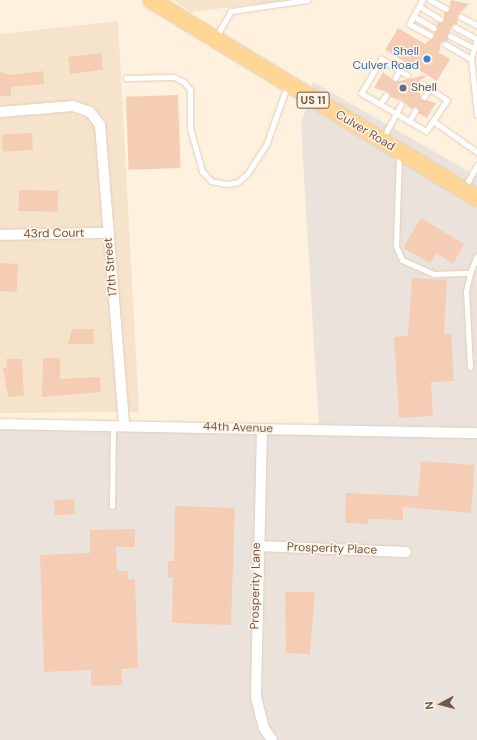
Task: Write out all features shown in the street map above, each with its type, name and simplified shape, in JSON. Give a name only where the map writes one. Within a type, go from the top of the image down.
[{"type":"main road","name":"Culver Road","points":[[151,0],[214,41],[470,194]]},
{"type":"street","name":"17th Street","points":[[0,112],[65,106],[90,112],[100,125],[124,424]]},
{"type":"street","name":"43rd Court","points":[[0,235],[108,233]]},
{"type":"street","name":"44th Avenue","points":[[0,424],[124,424],[262,430],[477,433]]},
{"type":"street","name":"Prosperity Lane","points":[[262,430],[257,546],[256,698],[264,728],[272,740]]},
{"type":"street","name":"Prosperity Place","points":[[257,546],[406,552]]},
{"type":"lane","points":[[214,41],[230,11],[306,0]]},
{"type":"lane","points":[[422,0],[409,24],[430,36]]},
{"type":"lane","points":[[430,0],[446,9]]},
{"type":"lane","points":[[419,6],[440,19]]},
{"type":"lane","points":[[413,16],[434,28]]},
{"type":"lane","points":[[461,17],[477,26]]},
{"type":"lane","points":[[455,27],[477,39],[471,59],[477,115]]},
{"type":"lane","points":[[450,36],[474,48]]},
{"type":"lane","points":[[445,44],[471,59]]},
{"type":"lane","points":[[407,75],[381,59],[361,93],[426,131],[447,100],[422,84]]},
{"type":"lane","points":[[395,78],[399,70]]},
{"type":"lane","points":[[126,78],[174,77],[184,82],[190,90],[190,128],[202,172],[211,181],[226,184],[238,182],[248,174],[266,145],[288,85]]},
{"type":"lane","points":[[424,97],[429,89]]},
{"type":"lane","points":[[380,104],[386,95]]},
{"type":"lane","points":[[382,141],[401,104]]},
{"type":"lane","points":[[409,121],[415,112]]},
{"type":"lane","points":[[433,121],[477,152]]},
{"type":"lane","points":[[400,152],[396,246],[402,260],[433,274],[470,273]]},
{"type":"lane","points":[[470,194],[477,165]]},
{"type":"lane","points":[[470,367],[466,291],[470,273],[477,256]]},
{"type":"lane","points":[[112,506],[113,425]]},
{"type":"shaded area","points":[[174,0],[289,0],[190,12]]},
{"type":"shaded area","points":[[118,21],[139,412],[0,413],[0,34]]},
{"type":"shaded area","points":[[313,82],[477,176],[477,740],[0,740],[0,428],[319,430],[301,125]]},
{"type":"building","points":[[451,0],[469,4],[458,15],[457,24],[452,25],[447,41],[441,42],[439,53],[450,59],[437,81],[385,50],[398,28],[425,44],[433,37],[438,22],[444,21],[444,12],[449,11]]},
{"type":"building","points":[[101,53],[103,70],[70,74],[68,57]]},
{"type":"building","points":[[43,71],[44,84],[11,87],[11,96],[0,96],[0,72],[11,75]]},
{"type":"building","points":[[383,72],[395,82],[427,75],[418,82],[421,99],[436,103],[427,118],[418,113],[417,107],[411,109],[403,101],[390,97],[388,92],[374,88]]},
{"type":"building","points":[[178,95],[181,168],[129,170],[126,97]]},
{"type":"building","points":[[32,133],[33,150],[3,152],[2,135]]},
{"type":"building","points":[[19,190],[58,191],[58,212],[19,211]]},
{"type":"building","points":[[421,218],[464,244],[453,264],[436,253],[430,263],[403,248]]},
{"type":"building","points":[[0,263],[18,264],[17,292],[0,291]]},
{"type":"building","points":[[412,278],[447,280],[444,334],[451,333],[454,381],[431,382],[433,416],[399,418],[394,337],[408,336]]},
{"type":"building","points":[[72,329],[93,329],[94,344],[68,344]]},
{"type":"building","points":[[43,358],[60,358],[60,379],[100,377],[101,392],[42,397]]},
{"type":"building","points":[[6,359],[22,359],[24,396],[8,397],[3,368],[7,368]]},
{"type":"building","points":[[421,461],[475,465],[471,513],[403,507],[403,520],[368,519],[368,524],[345,523],[346,493],[418,496]]},
{"type":"building","points":[[74,499],[75,514],[55,515],[54,500]]},
{"type":"building","points":[[175,506],[235,508],[231,625],[172,623],[173,578],[168,578],[168,561],[174,561]]},
{"type":"building","points":[[135,529],[135,547],[116,547],[117,571],[128,571],[128,580],[135,579],[138,668],[121,669],[122,685],[91,686],[91,670],[44,672],[40,555],[90,553],[90,530]]},
{"type":"building","points":[[285,592],[315,592],[310,654],[286,653]]},
{"type":"place","name":"Shell Culver Road","points":[[427,59]]},
{"type":"place","name":"Shell","points":[[403,88]]}]
